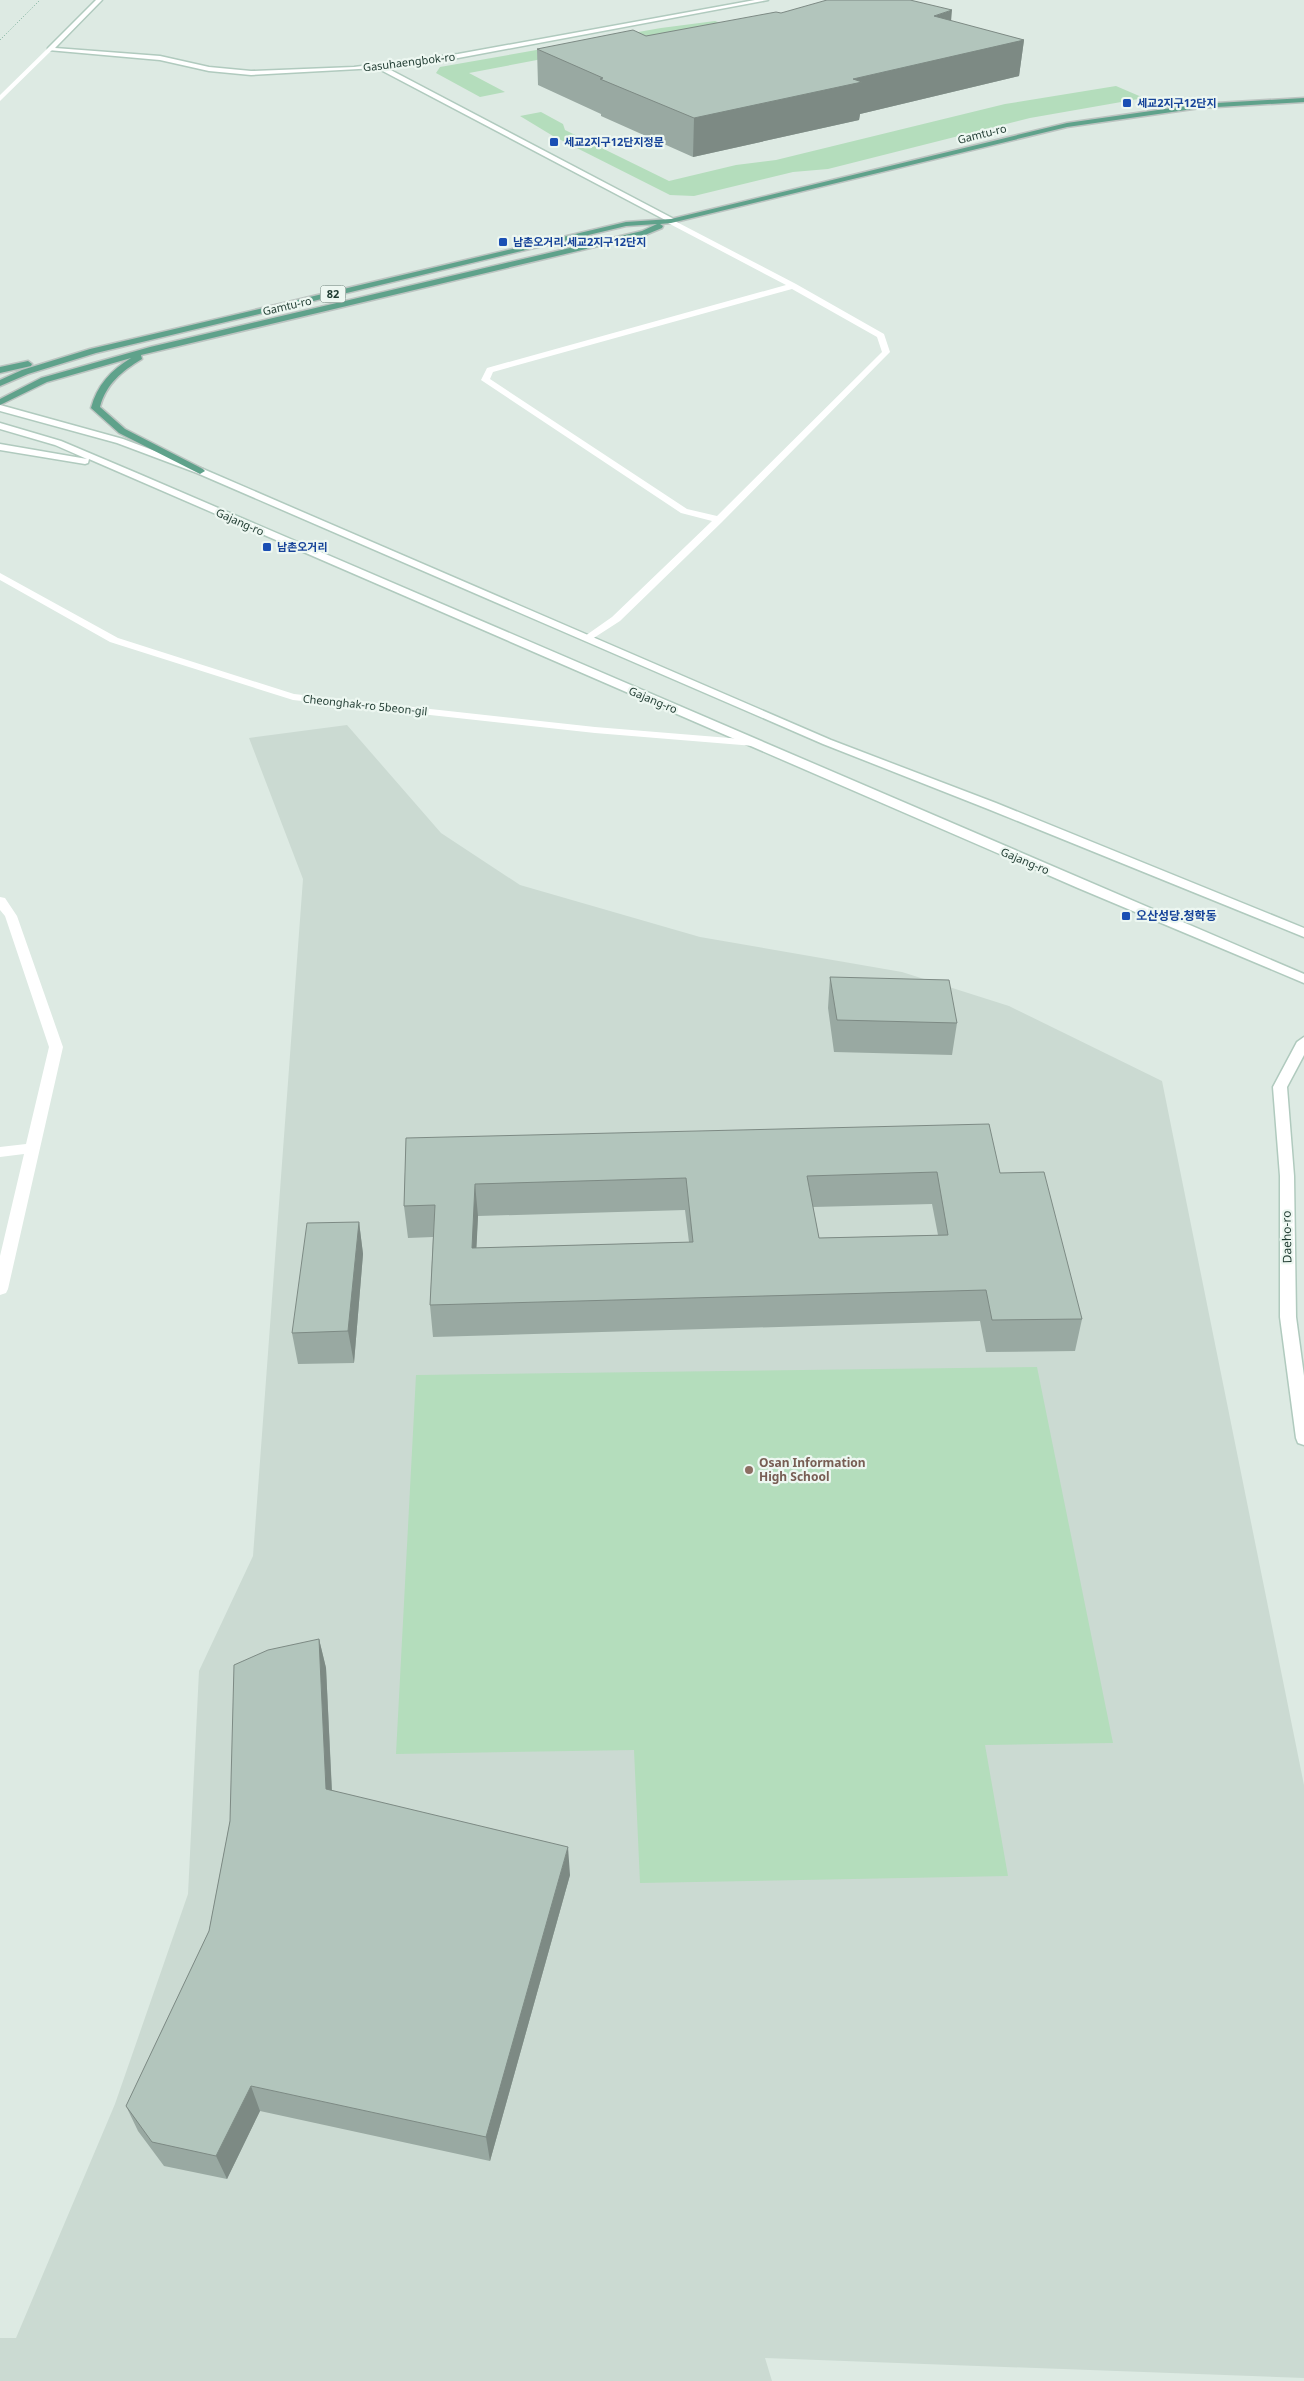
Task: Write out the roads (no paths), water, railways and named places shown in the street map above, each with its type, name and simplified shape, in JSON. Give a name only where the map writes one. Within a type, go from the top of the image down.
[{"type":"main road","name":"Gamtu-ro","points":[[0,383],[25,372],[93,351],[626,224],[670,221],[1067,125],[1147,112],[1200,106],[1304,100]]},
{"type":"main road","name":"Gamtu-ro","points":[[0,402],[44,380],[153,349],[645,233],[670,221]]},
{"type":"main road","points":[[153,349],[126,364],[102,386],[95,408],[122,431],[200,471]]},
{"type":"main road","points":[[0,370],[93,351]]},
{"type":"street","points":[[0,99],[98,0]]},
{"type":"street","name":"Gasuhaengbok-ro","points":[[50,49],[160,58],[210,69],[251,73],[378,66],[458,56],[765,0]]},
{"type":"street","points":[[378,66],[793,286],[881,336],[886,352],[720,520],[616,619],[589,638]]},
{"type":"street","points":[[720,520],[684,511],[485,380],[490,370],[793,286]]},
{"type":"street","points":[[0,408],[120,441],[200,471],[827,742],[1002,810],[1304,933]]},
{"type":"street","name":"Gajang-ro","points":[[0,426],[58,443],[136,476],[1304,979]]},
{"type":"street","points":[[0,447],[86,461],[136,476]]},
{"type":"street","name":"Cheonghak-ro 5beon-gil","points":[[0,576],[114,640],[293,697],[595,730],[754,743]]},
{"type":"street","points":[[0,901],[56,1047],[0,1289]]},
{"type":"street","name":"Daeho-ro","points":[[1304,1042],[1280,1087],[1287,1176],[1288,1317],[1304,1438]]},
{"type":"street","points":[[0,1152],[32,1148]]},
{"type":"place","name":"세교2지구12단지","points":[[1127,103]]},
{"type":"place","name":"세교2지구12단지정문","points":[[554,142]]},
{"type":"place","name":"남촌오거리.세교2지구12단지","points":[[503,242]]},
{"type":"place","name":"남촌오거리","points":[[267,547]]},
{"type":"place","name":"오산성당.청학동","points":[[1126,916]]},
{"type":"place","name":"Osan Information High School","points":[[749,1470]]}]
